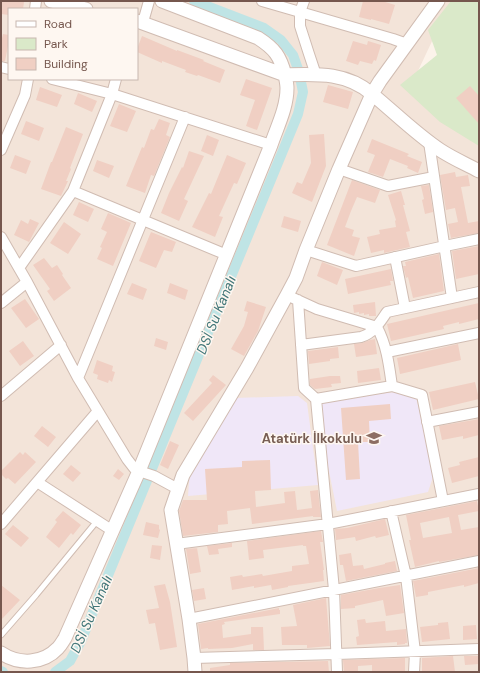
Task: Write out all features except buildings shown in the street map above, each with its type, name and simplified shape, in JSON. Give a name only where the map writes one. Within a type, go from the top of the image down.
[{"type":"street","points":[[50,1],[82,8]]},
{"type":"street","points":[[149,1],[140,21],[301,75],[337,76],[348,79],[372,94],[429,142],[456,160],[479,171]]},
{"type":"street","points":[[162,1],[258,38],[268,44],[281,61],[301,75]]},
{"type":"street","points":[[262,1],[407,44]]},
{"type":"street","points":[[1,652],[18,661],[30,662],[50,655],[59,648],[66,638],[139,471],[227,255],[271,145],[282,114],[287,88],[301,75],[308,54],[300,26],[300,12],[304,1]]},
{"type":"street","points":[[338,672],[334,590],[316,399],[304,388],[300,345],[293,298],[296,278],[306,250],[372,94],[438,1]]},
{"type":"street","points":[[1,150],[3,139],[26,95],[28,80]]},
{"type":"street","points":[[56,80],[112,94],[271,145]]},
{"type":"street","points":[[19,268],[73,192],[112,94],[116,80]]},
{"type":"street","points":[[78,378],[185,117]]},
{"type":"street","points":[[429,142],[452,298]]},
{"type":"street","points":[[339,170],[388,186],[434,177]]},
{"type":"street","points":[[73,192],[227,255]]},
{"type":"street","points":[[1,238],[27,282],[78,378],[127,459],[134,468],[139,471],[154,476],[178,489]]},
{"type":"street","points":[[306,250],[356,266],[479,240]]},
{"type":"street","points":[[395,257],[405,308]]},
{"type":"street","points":[[1,303],[27,282]]},
{"type":"street","points":[[300,345],[361,337],[369,334],[377,327],[387,312],[479,292]]},
{"type":"street","points":[[293,298],[317,309],[377,327],[387,352],[392,386]]},
{"type":"street","points":[[195,672],[171,510],[183,475],[247,368],[293,298]]},
{"type":"street","points":[[387,352],[479,333]]},
{"type":"street","points":[[1,396],[61,345]]},
{"type":"street","points":[[316,399],[392,386],[422,395],[443,501]]},
{"type":"street","points":[[1,524],[98,411]]},
{"type":"street","points":[[427,422],[479,412]]},
{"type":"street","points":[[37,482],[113,531]]},
{"type":"street","points":[[176,544],[328,524],[479,494]]},
{"type":"street","points":[[391,511],[406,576],[415,652],[414,672]]},
{"type":"street","points":[[188,619],[479,561]]},
{"type":"street","points":[[194,658],[479,650]]},
{"type":"lane","points":[[1,635],[97,521]]},
{"type":"shaded area","points":[[1,1],[451,1],[409,90],[479,131],[479,672],[1,672]]},
{"type":"shaded area","name":"Atatürk İlkokulu","points":[[403,391],[416,397],[434,474],[428,492],[337,511],[315,402]]},
{"type":"shaded area","points":[[298,396],[307,403],[318,485],[188,496],[190,470],[235,398]]},
{"type":"green space","points":[[451,1],[479,1],[479,146],[440,122],[400,85],[437,55],[428,30]]},
{"type":"waterway","name":"DSİ Su Kanalı","points":[[55,672],[70,661],[81,641],[298,114],[303,92],[299,72],[293,55],[281,40],[264,28],[194,1]]},
{"type":"place","name":"Atatürk İlkokulu","points":[[374,438]]}]
